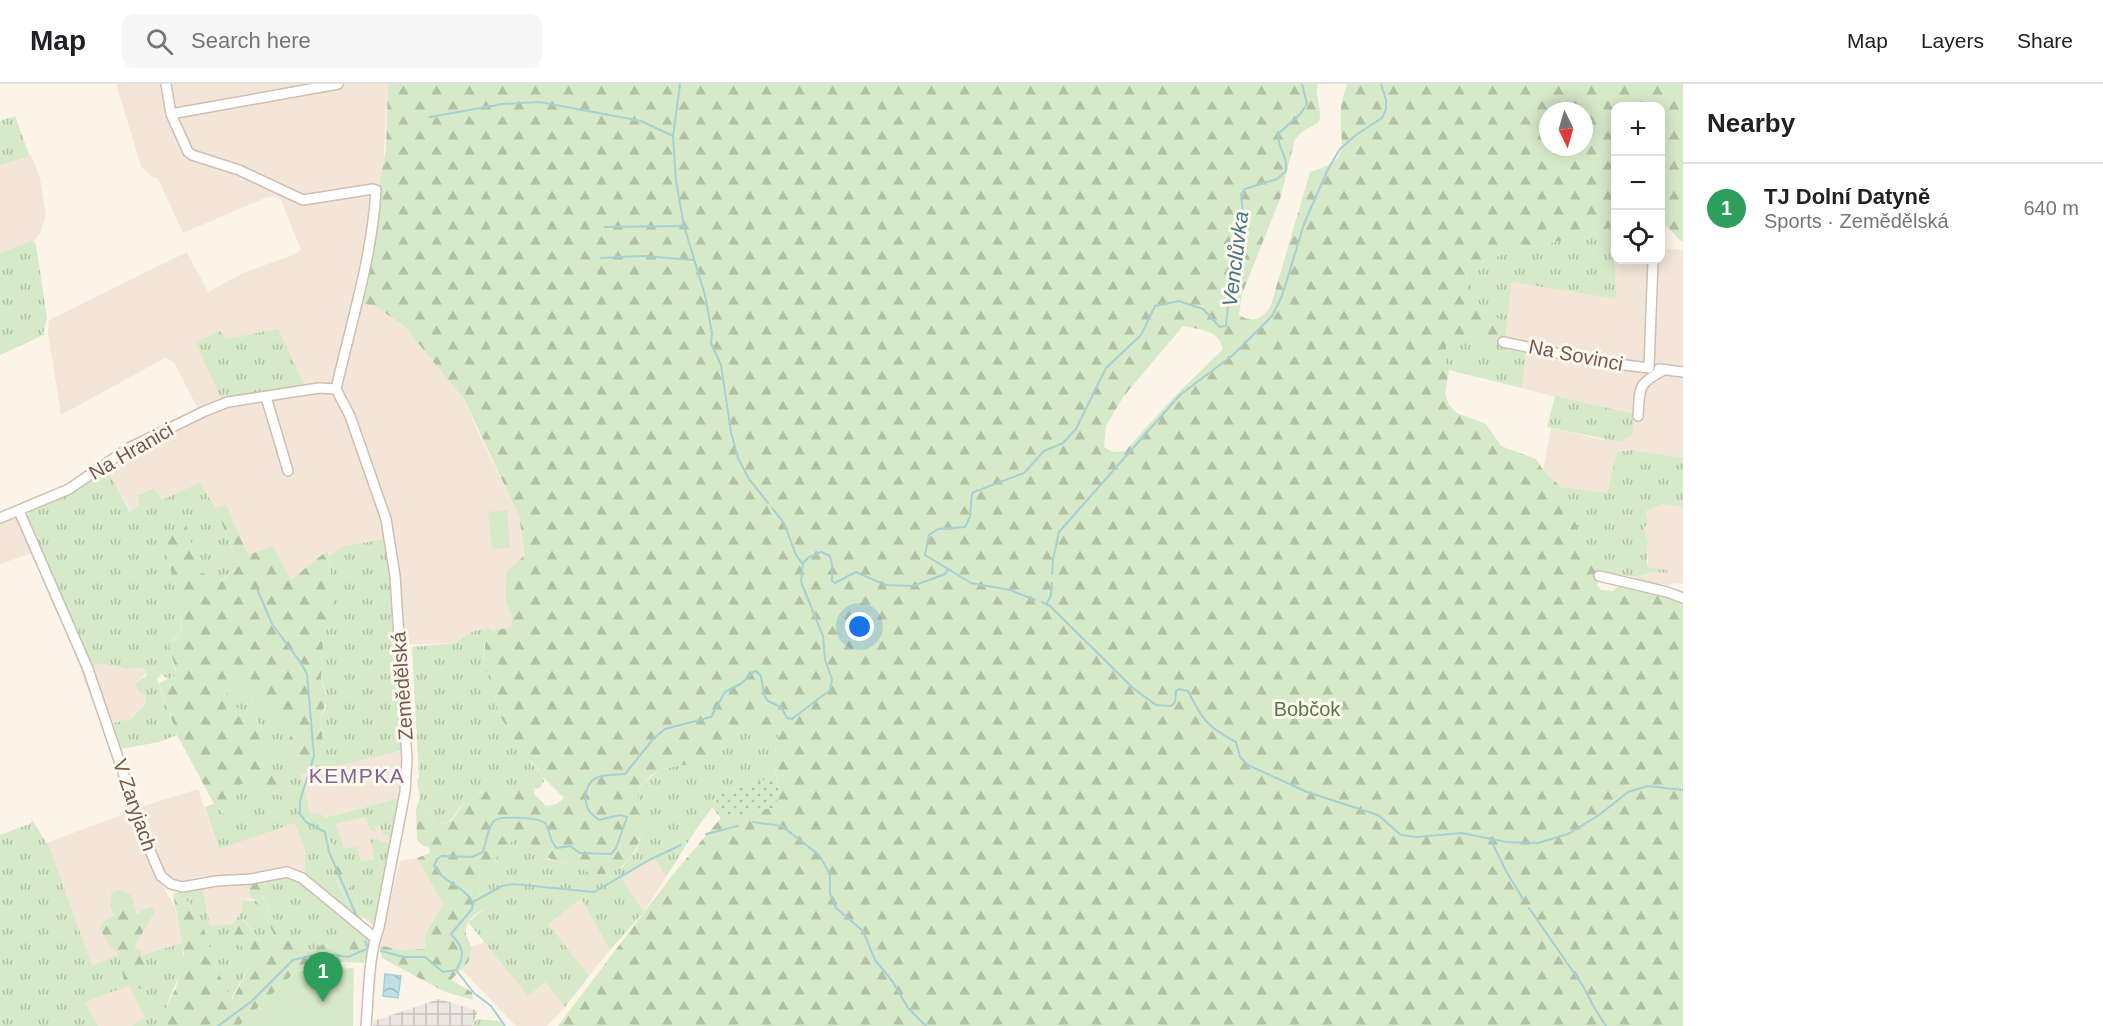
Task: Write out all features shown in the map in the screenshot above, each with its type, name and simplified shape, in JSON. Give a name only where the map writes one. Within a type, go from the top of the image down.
[{"type":"street","points":[[166,84],[171,114],[188,152],[192,155],[239,170],[303,200],[376,190],[361,292],[336,389]]},
{"type":"street","points":[[171,114],[338,84]]},
{"type":"street","name":"Na Sovinci","points":[[1649,368],[1653,264]]},
{"type":"street","name":"Na Sovinci","points":[[1503,342],[1600,362],[1683,372]]},
{"type":"street","name":"Na Sovinci","points":[[1638,416],[1642,383],[1664,370]]},
{"type":"street","name":"Na Hranici","points":[[0,518],[69,489],[129,448],[228,402],[319,388],[336,389]]},
{"type":"street","name":"Zemědělská","points":[[336,389],[350,416],[386,519],[395,576],[399,659],[407,734],[405,792],[375,938],[369,978],[366,1026]]},
{"type":"street","points":[[266,397],[288,471]]},
{"type":"street","name":"V Zaryjach","points":[[19,511],[88,669],[161,876],[171,884],[182,887],[216,880],[251,879],[287,872],[302,878],[375,938]]},
{"type":"street","points":[[1599,576],[1683,598]]},
{"type":"shaded area","points":[[116,84],[388,84],[375,306],[404,326],[464,399],[519,516],[525,556],[505,597],[512,618],[511,627],[492,631],[489,628],[482,629],[460,638],[455,643],[395,645],[391,574],[342,547],[329,556],[328,551],[291,580],[248,555],[226,504],[216,508],[199,484],[162,500],[154,488],[138,495],[139,505],[131,512],[106,467],[124,455],[202,417],[174,362],[165,358],[61,415],[48,333],[49,320],[187,252],[208,292],[245,272],[291,256],[301,250],[281,200],[276,196],[265,198],[183,233],[158,179],[152,177],[141,166]]},
{"type":"shaded area","points":[[31,155],[40,178],[46,215],[40,233],[34,241],[0,253],[0,165]]},
{"type":"shaded area","points":[[1665,248],[1683,250],[1683,458],[1631,450],[1617,452],[1607,494],[1561,487],[1543,470],[1551,428],[1604,440],[1555,397],[1522,388],[1526,349],[1505,344],[1512,282],[1616,299],[1616,264],[1665,264]]},
{"type":"shaded area","points":[[1662,504],[1683,507],[1683,584],[1673,583],[1670,586],[1634,577],[1653,572],[1667,573],[1648,566],[1648,541],[1644,529],[1646,511]]},
{"type":"shaded area","points":[[15,515],[19,518],[35,552],[0,564],[0,521]]},
{"type":"shaded area","points":[[102,664],[125,669],[144,668],[147,673],[135,683],[146,696],[144,706],[140,713],[131,718],[133,724],[119,743],[141,807],[198,789],[219,849],[295,822],[305,851],[305,877],[292,867],[241,876],[200,876],[178,882],[166,874],[136,818],[166,892],[175,907],[182,943],[159,1026],[0,1026],[0,880],[27,850],[132,811],[108,741],[80,671]]},
{"type":"shaded area","points":[[402,752],[402,767],[399,798],[325,818],[320,813],[309,815],[301,774]]},
{"type":"shaded area","points":[[366,817],[375,826],[380,825],[393,839],[392,844],[371,837],[374,859],[361,861],[344,848],[336,824]]},
{"type":"shaded area","points":[[654,857],[666,877],[644,912],[622,879]]},
{"type":"shaded area","points":[[417,858],[443,904],[424,937],[426,950],[400,950],[379,945],[400,861]]},
{"type":"shaded area","points":[[254,882],[247,886],[252,899],[243,900],[239,917],[232,924],[210,926],[202,886]]},
{"type":"shaded area","points":[[581,897],[610,950],[589,976],[549,926]]},
{"type":"shaded area","points":[[484,942],[545,982],[565,1007],[547,1026],[516,1026],[461,969],[472,947]]},
{"type":"shaded area","points":[[439,999],[478,1011],[472,1026],[373,1026],[374,1021]]},
{"type":"green space","name":"Bobčok","points":[[388,84],[1318,84],[1319,122],[1295,139],[1280,199],[1242,294],[1239,315],[1244,318],[1257,319],[1265,314],[1271,305],[1310,172],[1324,167],[1339,156],[1342,140],[1341,105],[1347,84],[1683,84],[1683,242],[1665,226],[1665,102],[1611,102],[1611,227],[1589,236],[1518,248],[1472,266],[1466,276],[1468,293],[1480,306],[1507,325],[1505,344],[1468,339],[1446,342],[1446,363],[1449,370],[1445,394],[1449,405],[1457,413],[1486,424],[1501,446],[1536,459],[1543,470],[1561,487],[1595,571],[1597,585],[1601,590],[1613,591],[1627,580],[1638,578],[1683,593],[1683,1026],[558,1026],[674,873],[721,818],[773,807],[780,794],[773,760],[779,734],[769,728],[734,733],[723,741],[714,764],[668,768],[659,771],[644,782],[639,789],[638,799],[647,818],[646,826],[637,848],[617,870],[603,874],[588,872],[549,858],[521,837],[504,847],[494,865],[482,872],[476,881],[480,896],[488,890],[496,896],[497,904],[476,914],[468,922],[466,935],[472,947],[468,962],[451,980],[472,992],[473,1000],[443,991],[382,958],[379,945],[400,950],[426,949],[424,937],[443,904],[417,858],[430,853],[429,847],[423,846],[417,840],[416,809],[420,798],[434,821],[443,824],[450,821],[465,803],[484,791],[535,790],[534,794],[546,806],[557,804],[564,798],[543,777],[539,769],[526,758],[500,716],[494,695],[495,683],[492,676],[485,671],[483,663],[486,638],[491,636],[492,631],[511,627],[512,618],[505,597],[507,571],[525,555],[519,516],[464,399],[404,326],[375,306],[361,303],[386,147]],"holes":[[[1183,326],[1214,335],[1221,344],[1222,350],[1173,398],[1125,451],[1113,452],[1104,447],[1106,426],[1123,397]]]},
{"type":"green space","points":[[15,116],[29,155],[0,165],[0,121]]},
{"type":"green space","points":[[1611,227],[1611,264],[1616,264],[1616,299],[1512,282],[1507,325],[1480,306],[1468,293],[1466,276],[1472,266],[1518,248],[1589,236]]},
{"type":"green space","points":[[34,241],[36,245],[47,318],[43,334],[46,334],[0,355],[0,253]]},
{"type":"green space","points":[[278,329],[306,388],[222,400],[195,342],[220,331],[226,339]]},
{"type":"green space","points":[[1475,338],[1526,349],[1522,388],[1449,370],[1446,363],[1446,342]]},
{"type":"green space","points":[[1555,396],[1634,414],[1632,435],[1620,442],[1547,427]]},
{"type":"green space","points":[[1631,450],[1683,458],[1683,507],[1662,504],[1646,511],[1648,522],[1644,529],[1648,541],[1647,564],[1649,567],[1668,570],[1667,573],[1653,572],[1634,577],[1595,571],[1561,487],[1607,493],[1617,452]]},
{"type":"green space","points":[[106,467],[130,512],[139,505],[138,495],[154,488],[162,500],[199,483],[216,508],[239,566],[220,581],[200,572],[186,526],[178,594],[182,630],[172,640],[173,664],[177,675],[168,679],[161,674],[157,679],[177,735],[159,742],[121,749],[113,723],[131,719],[144,706],[146,696],[140,693],[135,683],[147,673],[144,668],[125,669],[102,664],[90,666],[27,518],[28,513]]},
{"type":"green space","points":[[226,504],[248,555],[273,546],[291,580],[328,550],[333,599],[333,607],[322,639],[321,679],[327,700],[320,719],[323,741],[316,771],[301,774],[294,771],[288,745],[294,730],[279,714],[260,707],[238,682],[222,698],[255,718],[267,735],[262,764],[287,788],[284,797],[247,780],[231,792],[234,824],[214,804],[177,735],[159,683],[177,675],[169,645],[182,630],[164,537],[186,525],[200,572],[221,581],[239,566],[216,508]]},
{"type":"green space","points":[[507,510],[510,548],[492,549],[488,512]]},
{"type":"green space","points":[[385,539],[391,574],[402,749],[316,771],[323,741],[320,719],[326,707],[326,693],[321,679],[322,639],[333,602],[329,556],[342,547]]},
{"type":"green space","points":[[489,628],[493,632],[485,640],[483,659],[495,683],[494,695],[500,716],[526,758],[541,772],[544,781],[537,789],[499,793],[480,792],[463,804],[446,823],[436,824],[420,798],[417,781],[419,777],[412,647],[455,643],[470,633]]},
{"type":"green space","points":[[238,682],[260,707],[279,714],[294,730],[294,771],[301,774],[310,814],[320,813],[325,818],[399,798],[393,839],[382,833],[380,825],[375,826],[376,832],[370,830],[366,817],[336,824],[344,848],[357,847],[361,861],[374,859],[370,837],[392,844],[374,925],[360,915],[346,872],[346,862],[326,836],[326,857],[349,906],[343,910],[305,877],[305,851],[295,823],[219,849],[205,807],[214,804],[233,823],[231,792],[247,779],[284,797],[287,788],[262,764],[267,735],[255,718],[221,699]]},
{"type":"green space","points":[[769,728],[779,734],[773,760],[776,777],[723,792],[666,877],[654,857],[622,879],[644,912],[610,950],[581,898],[549,925],[589,976],[565,1007],[545,982],[528,996],[468,922],[484,909],[476,881],[482,872],[494,865],[504,847],[521,837],[549,859],[605,873],[623,867],[637,850],[647,825],[646,815],[638,802],[637,793],[644,782],[659,771],[676,766],[693,765],[718,752],[723,741],[734,733]]},
{"type":"green space","points":[[776,777],[780,794],[773,808],[721,818],[712,807],[723,792]]},
{"type":"green space","points":[[31,818],[50,849],[92,966],[119,954],[125,987],[85,1002],[98,1026],[0,1026],[0,835],[29,824],[32,822]]},
{"type":"green space","points":[[325,835],[346,862],[346,872],[363,919],[360,921],[343,910],[349,905],[326,857]]},
{"type":"green space","points":[[279,877],[295,878],[351,924],[349,936],[331,947],[325,943],[311,951],[301,942],[295,944],[289,939],[271,915],[262,894],[268,891],[264,881]]},
{"type":"green space","points":[[255,882],[264,883],[268,891],[262,895],[271,915],[284,933],[295,943],[301,942],[311,951],[325,943],[331,947],[348,936],[351,924],[371,940],[364,963],[325,961],[296,971],[239,1026],[164,1026],[163,1014],[176,988],[184,953],[173,894],[190,903],[204,929],[215,966],[232,1000],[252,961],[234,935],[242,919],[263,945],[275,937],[258,901],[252,899],[247,886]]},
{"type":"green space","points":[[202,886],[210,926],[232,924],[240,914],[243,900],[258,901],[275,937],[263,945],[243,919],[234,935],[252,961],[231,999],[215,966],[204,929],[190,903],[173,894]]},
{"type":"green space","points":[[120,890],[131,895],[137,915],[144,909],[152,907],[155,911],[134,947],[143,952],[140,956],[149,972],[145,990],[129,985],[125,987],[119,954],[107,941],[100,926],[115,915],[111,908],[111,893]]},
{"type":"green space","points":[[182,943],[182,966],[164,1016],[164,1026],[132,1026],[145,1017],[129,985],[145,989],[149,972],[140,956]]},
{"type":"green space","points":[[354,968],[353,1026],[239,1026],[296,971]]},
{"type":"green space","points":[[478,1019],[499,1021],[505,1026],[473,1026]]},
{"type":"water","points":[[385,974],[401,976],[398,998],[383,996]]},
{"type":"waterway","points":[[680,84],[673,136],[676,181],[684,226],[705,295],[712,333],[711,343],[721,365],[731,432],[738,458],[749,479],[768,503]]},
{"type":"waterway","name":"Venclůvka","points":[[381,951],[404,957],[425,957],[443,972],[456,970],[462,951],[451,934],[472,909],[473,902],[464,892],[442,876],[434,866],[437,859],[442,856],[472,857],[483,852],[488,832],[494,821],[511,818],[542,821],[547,826],[557,848],[570,846],[580,853],[611,854],[616,848],[627,817],[620,815],[599,820],[591,813],[586,805],[586,796],[593,780],[603,776],[625,774],[654,738],[665,729],[711,717],[725,692],[742,683],[753,672],[756,671],[761,676],[764,695],[768,701],[781,707],[787,718],[792,719],[830,690],[832,679],[825,660],[823,636],[801,582],[803,563],[809,557],[821,552],[830,556],[832,581],[835,583],[856,572],[886,585],[913,586],[945,574],[948,569],[925,555],[929,535],[938,529],[965,527],[970,517],[974,492],[1024,473],[1044,451],[1063,443],[1076,429],[1106,368],[1141,335],[1155,306],[1179,301],[1203,309],[1220,327],[1226,326],[1233,254],[1243,213],[1241,194],[1245,189],[1277,179],[1286,171],[1286,161],[1278,134],[1301,113],[1307,104],[1302,84]]},
{"type":"waterway","points":[[1180,395],[1233,355],[1272,316],[1282,296],[1304,224],[1328,169],[1340,149],[1382,118],[1386,109],[1386,100],[1381,84]]},
{"type":"waterway","points":[[430,117],[503,104],[540,102],[641,121],[673,136]]},
{"type":"waterway","points":[[605,227],[684,226]]},
{"type":"waterway","points":[[601,258],[643,256],[694,260]]},
{"type":"waterway","points":[[1052,574],[1059,532],[1179,396]]},
{"type":"waterway","points":[[772,508],[784,523],[796,555],[802,563]]},
{"type":"waterway","points":[[948,569],[971,583],[1010,590],[1035,600]]},
{"type":"waterway","points":[[1047,603],[1051,595],[1052,583]]},
{"type":"waterway","points":[[257,589],[272,624],[307,674],[314,756],[300,801],[300,814],[306,822],[325,832],[329,852],[358,919]]},
{"type":"waterway","points":[[1042,602],[1050,606],[1134,689],[1156,705],[1171,706],[1175,702],[1176,691],[1179,689],[1188,691],[1206,721],[1218,732],[1236,742],[1240,757],[1248,765],[1307,792],[1378,815],[1401,835],[1417,837],[1462,833],[1506,842],[1538,843],[1568,834],[1599,815],[1628,792],[1648,786],[1683,790]]},
{"type":"waterway","points":[[753,822],[782,826],[819,855],[830,874],[830,894],[836,908],[863,931],[875,960],[893,982],[908,1008],[926,1026]]},
{"type":"waterway","points":[[706,834],[738,826]]},
{"type":"waterway","points":[[1490,838],[1523,899]]},
{"type":"waterway","points":[[473,902],[502,886],[513,884],[594,892],[651,859],[681,845]]},
{"type":"waterway","points":[[1529,908],[1583,986],[1606,1026]]},
{"type":"waterway","points":[[365,941],[368,948]]},
{"type":"waterway","name":"Venclůvka","points":[[218,1026],[252,1001],[293,960],[323,953],[348,957],[369,948]]},
{"type":"waterway","points":[[456,970],[474,993],[491,1006],[505,1026]]},
{"type":"place","name":"TJ Dolní Datyně","points":[[323,1002]]},
{"type":"district","name":"KEMPKA","points":[[357,775]]}]
